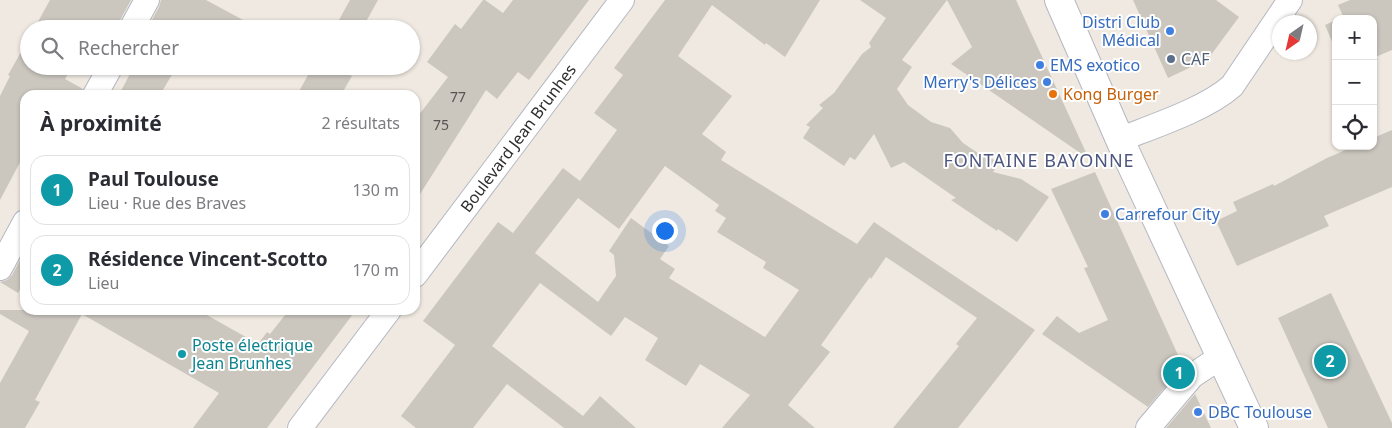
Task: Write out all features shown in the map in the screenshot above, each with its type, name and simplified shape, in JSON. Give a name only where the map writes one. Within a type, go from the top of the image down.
[{"type":"main road","points":[[1059,0],[1254,428]]},
{"type":"street","points":[[136,20],[147,0]]},
{"type":"street","name":"Boulevard Jean Brunhes","points":[[420,268],[622,0]]},
{"type":"street","points":[[1121,139],[1220,97],[1232,86],[1290,0]]},
{"type":"street","points":[[98,90],[106,75]]},
{"type":"street","points":[[0,268],[20,231]]},
{"type":"street","points":[[300,428],[385,315]]},
{"type":"street","points":[[1148,428],[1192,376],[1222,356]]},
{"type":"building","points":[[50,0],[131,0],[120,20],[39,20]]},
{"type":"building","points":[[161,0],[206,0],[243,20],[152,20]]},
{"type":"building","points":[[350,0],[378,0],[367,20],[339,20]]},
{"type":"building","points":[[483,0],[503,13],[513,0],[589,0],[529,80],[518,72],[497,99],[486,90],[420,194],[420,113],[448,77],[427,62],[455,24],[461,29]]},
{"type":"building","points":[[665,0],[820,0],[785,57],[766,43],[765,45],[712,5],[678,56],[732,96],[702,134],[726,152],[721,160],[857,244],[874,222],[1035,330],[958,428],[893,428],[959,346],[956,344],[977,318],[886,257],[821,345],[830,352],[788,405],[815,428],[722,428],[750,395],[700,364],[686,386],[645,360],[658,338],[625,317],[611,336],[540,283],[492,346],[583,416],[600,396],[636,428],[564,428],[507,384],[473,428],[416,428],[401,416],[455,345],[423,321],[498,222],[513,233],[563,168],[580,181],[617,130],[594,113],[623,75],[614,68]],"holes":[[[665,166],[719,205],[715,211],[726,218],[717,232],[766,262],[763,268],[799,290],[765,337],[669,278],[675,269],[660,259],[669,246],[631,218],[609,251],[614,255],[616,276],[598,302],[535,253],[578,198],[619,229]]]},
{"type":"building","points":[[860,0],[947,0],[902,60],[912,67],[897,89],[908,105],[931,122],[950,128],[963,143],[981,155],[1000,162],[993,172],[1021,179],[1049,197],[1017,242],[951,200],[956,198],[904,162],[891,168],[874,134],[855,160],[850,157],[844,166],[803,138],[810,127],[806,125],[823,108],[819,105],[834,93],[862,54],[871,47],[869,43],[886,18]]},
{"type":"building","points":[[947,0],[1016,0],[1089,159],[951,64],[972,47]]},
{"type":"building","points":[[1133,0],[1216,0],[1239,17],[1208,59],[1168,78]]},
{"type":"building","points":[[1350,0],[1392,0],[1392,50],[1377,56],[1377,15],[1343,15],[1338,5]]},
{"type":"building","points":[[1332,22],[1332,42],[1325,25]]},
{"type":"building","points":[[20,54],[20,75],[67,75],[65,79],[83,89],[20,90],[20,162],[0,200],[0,96],[10,76],[8,75]]},
{"type":"building","points":[[129,75],[172,75],[163,90],[122,90]]},
{"type":"building","points":[[308,75],[352,76],[344,90],[300,90]]},
{"type":"building","points":[[1392,130],[1392,187],[1324,216],[1329,226],[1237,266],[1216,221],[1237,211],[1233,202],[1273,184],[1274,186],[1346,150],[1377,150],[1377,136]]},
{"type":"building","points":[[1095,172],[1183,366],[1148,407],[1042,334],[1057,316],[1079,333],[1108,320],[1084,268],[1088,267],[1051,189]]},
{"type":"building","points":[[20,260],[20,289],[18,293],[0,282],[7,280]]},
{"type":"building","points":[[1331,293],[1392,423],[1392,428],[1328,428],[1278,318]]},
{"type":"building","points":[[0,310],[20,310],[20,315],[81,315],[35,400],[40,402],[25,428],[0,428],[0,383],[29,331],[0,314]]},
{"type":"building","points":[[84,315],[207,315],[258,344],[267,332],[270,334],[285,315],[352,315],[267,428],[193,428],[219,393]]},
{"type":"building","points":[[1195,394],[1211,428],[1166,428]]},
{"type":"place","name":"Distri Club Médical","points":[[1170,31]]},
{"type":"place","name":"CAF","points":[[1171,59]]},
{"type":"place","name":"EMS exotico","points":[[1040,65]]},
{"type":"place","name":"Merry's Délices","points":[[1047,82]]},
{"type":"place","name":"Kong Burger","points":[[1053,94]]},
{"type":"place","name":"Carrefour City","points":[[1105,214]]},
{"type":"place","name":"Poste électrique Jean Brunhes","points":[[182,354]]},
{"type":"place","name":"Résidence Vincent-Scotto","points":[[1330,361]]},
{"type":"place","name":"Paul Toulouse","points":[[1179,373]]},
{"type":"place","name":"DBC Toulouse","points":[[1198,412]]},
{"type":"district","name":"FONTAINE BAYONNE","points":[[1039,160]]}]
